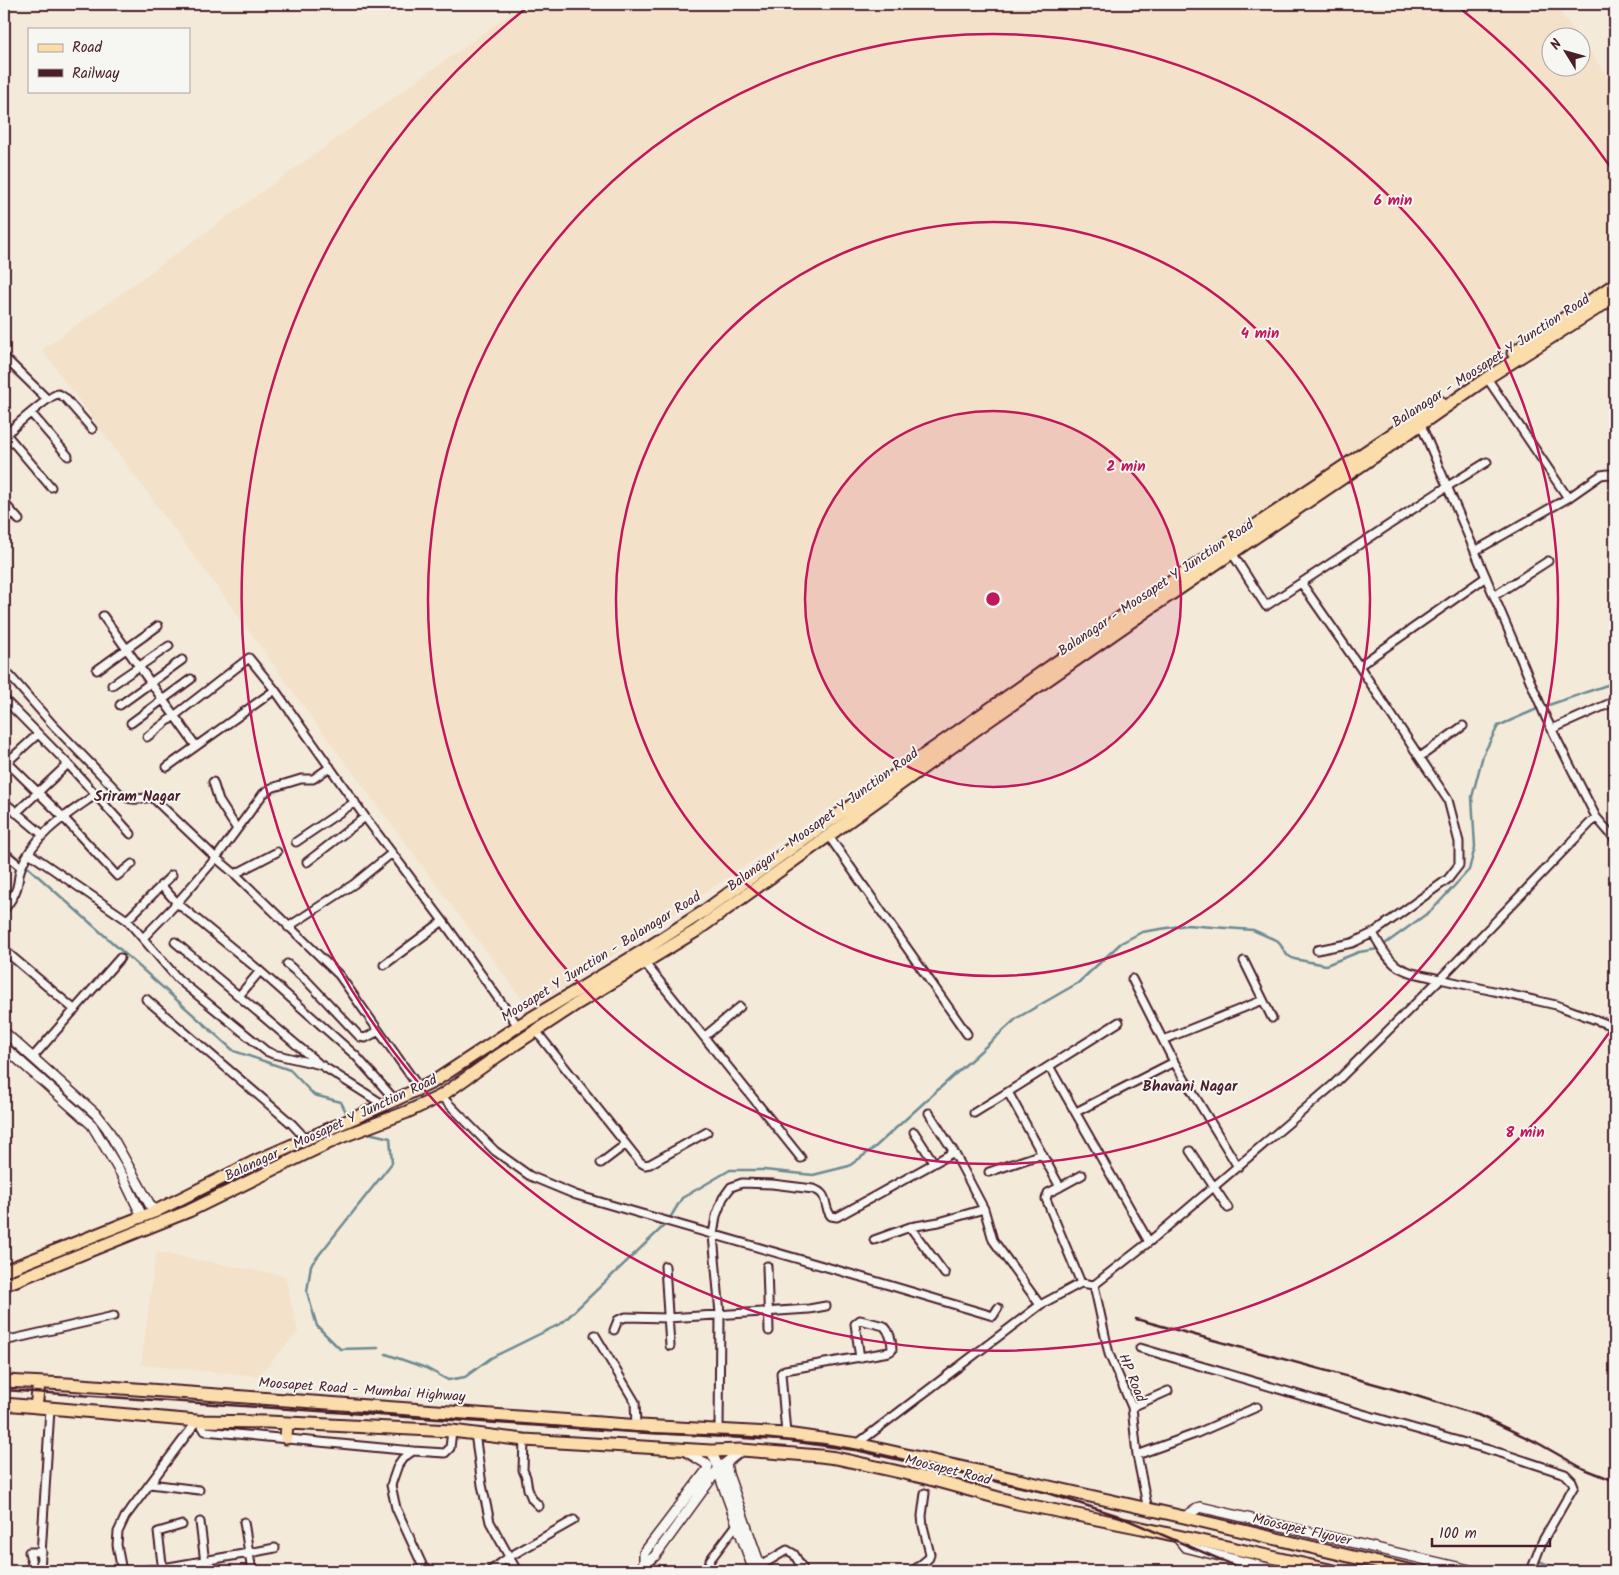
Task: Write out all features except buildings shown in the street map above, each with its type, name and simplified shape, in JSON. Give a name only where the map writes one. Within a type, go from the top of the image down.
[{"type":"main road","name":"Moosapet Y Junction - Balanagar Road","points":[[4,1271],[154,1212],[305,1138],[420,1088],[472,1058],[518,1026],[641,952],[703,912],[811,834],[1174,580],[1615,284]]},
{"type":"main road","name":"Balanagar - Moosapet Y Junction Road","points":[[4,1285],[189,1211],[291,1160],[441,1096],[536,1031],[696,931],[981,726],[1487,378],[1615,298]]},
{"type":"main road","points":[[472,1058],[479,1069]]},
{"type":"main road","name":"Moosapet Road - Mumbai Highway","points":[[4,1381],[719,1430]]},
{"type":"main road","points":[[36,1407],[40,1383]]},
{"type":"main road","points":[[4,1404],[200,1421],[452,1431],[524,1440],[711,1451]]},
{"type":"main road","points":[[286,1438],[287,1423]]},
{"type":"main road","points":[[620,1446],[626,1434],[626,1430],[621,1424]]},
{"type":"main road","points":[[639,1426],[636,1440],[643,1447]]},
{"type":"main road","name":"Moosapet Road","points":[[719,1430],[786,1434],[857,1444],[1184,1517]]},
{"type":"main road","name":"Moosapet Road","points":[[711,1451],[742,1450],[836,1458],[926,1478],[1017,1503],[1176,1536]]},
{"type":"main road","name":"Moosapet Flyover","points":[[1184,1517],[1412,1571]]},
{"type":"main road","points":[[1176,1536],[1334,1571]]},
{"type":"street","points":[[4,357],[47,400]]},
{"type":"street","points":[[1487,378],[1568,498]]},
{"type":"street","points":[[51,487],[5,435],[56,394],[65,398],[92,429]]},
{"type":"street","points":[[31,413],[68,456]]},
{"type":"street","points":[[1421,425],[1546,718],[1596,817],[1615,839]]},
{"type":"street","points":[[1232,554],[1266,606],[1487,462]]},
{"type":"street","points":[[1475,551],[1568,498],[1601,475],[1608,474],[1615,478]]},
{"type":"street","points":[[4,503],[19,520]]},
{"type":"street","points":[[1494,596],[1548,561]]},
{"type":"street","points":[[1359,666],[1486,577]]},
{"type":"street","points":[[1302,584],[1448,800],[1459,842],[1459,866],[1448,879],[1373,933],[1352,943],[1317,950]]},
{"type":"street","points":[[103,616],[196,746]]},
{"type":"street","points":[[97,670],[158,626]]},
{"type":"street","points":[[112,685],[169,646]]},
{"type":"street","points":[[147,737],[250,658],[518,1026]]},
{"type":"street","points":[[120,705],[182,660]]},
{"type":"street","points":[[4,669],[53,725],[120,794],[127,799],[133,800],[152,797],[339,975],[420,1088]]},
{"type":"street","points":[[131,723],[191,679]]},
{"type":"street","points":[[167,768],[274,690]]},
{"type":"street","points":[[4,699],[68,764],[131,834]]},
{"type":"street","points":[[1552,729],[1615,701]]},
{"type":"street","points":[[1420,757],[1463,726]]},
{"type":"street","points":[[38,734],[5,762],[63,817],[117,876],[132,864]]},
{"type":"street","points":[[16,813],[68,764]]},
{"type":"street","points":[[144,937],[216,858],[263,794],[271,788],[302,779],[312,779],[330,767]]},
{"type":"street","points":[[212,782],[219,801],[237,828]]},
{"type":"street","points":[[4,910],[16,892],[22,867],[29,853],[43,835],[63,817],[96,795]]},
{"type":"street","points":[[4,802],[43,835]]},
{"type":"street","points":[[296,842],[354,802]]},
{"type":"street","points":[[307,862],[365,817]]},
{"type":"street","points":[[857,1444],[1040,1305],[1081,1282],[1094,1286],[1238,1167],[1333,1085],[1440,979],[1596,817]]},
{"type":"street","points":[[828,835],[967,1034]]},
{"type":"street","points":[[235,874],[278,852]]},
{"type":"street","points":[[4,853],[22,867]]},
{"type":"street","points":[[29,853],[127,920],[144,937],[178,979],[266,1051],[321,1065]]},
{"type":"street","points":[[288,927],[354,884],[392,853]]},
{"type":"street","points":[[127,920],[172,875]]},
{"type":"street","points":[[161,885],[177,903],[260,971],[356,1056],[395,1100]]},
{"type":"street","points":[[384,965],[443,921]]},
{"type":"street","points":[[1373,933],[1387,957],[1405,971],[1556,1005],[1615,1027]]},
{"type":"street","points":[[175,942],[321,1065],[380,1106]]},
{"type":"street","points":[[4,950],[74,1010]]},
{"type":"street","points":[[33,1057],[120,958]]},
{"type":"street","points":[[1244,961],[1272,1018]]},
{"type":"street","points":[[644,962],[801,1158]]},
{"type":"street","points":[[287,964],[307,981],[360,1037],[365,1038],[379,1031]]},
{"type":"street","points":[[239,996],[260,971]]},
{"type":"street","points":[[1132,979],[1174,1062],[1238,1167]]},
{"type":"street","points":[[146,999],[292,1124],[305,1138]]},
{"type":"street","points":[[1163,1040],[1263,1000]]},
{"type":"street","points":[[704,1037],[740,1007]]},
{"type":"street","points":[[974,1113],[1119,1022]]},
{"type":"street","points":[[536,1031],[644,1165],[650,1164],[707,1132]]},
{"type":"street","points":[[4,1032],[97,1115],[107,1128],[154,1212]]},
{"type":"street","points":[[5,1051],[92,1125],[123,1177],[142,1216]]},
{"type":"street","points":[[1076,1112],[1174,1062]]},
{"type":"street","points":[[1049,1066],[1149,1242]]},
{"type":"street","points":[[1008,1092],[1060,1187]]},
{"type":"street","points":[[441,1096],[495,1151],[530,1176],[576,1195],[916,1294],[940,1299],[949,1304],[975,1312],[994,1316],[998,1308]]},
{"type":"street","points":[[929,1113],[954,1152],[984,1209],[993,1240],[1040,1305]]},
{"type":"street","points":[[914,1132],[934,1163]]},
{"type":"street","points":[[601,1163],[626,1144]]},
{"type":"street","points":[[1190,1151],[1228,1208]]},
{"type":"street","points":[[719,1430],[720,1314],[713,1235],[716,1216],[723,1198],[731,1187],[742,1183],[772,1184],[819,1191],[825,1199],[827,1211],[831,1216],[837,1216],[954,1152]]},
{"type":"street","points":[[989,1172],[1042,1154]]},
{"type":"street","points":[[1081,1282],[1046,1199],[1048,1193],[1082,1175]]},
{"type":"street","points":[[874,1240],[910,1227],[939,1222],[984,1209]]},
{"type":"street","points":[[910,1227],[945,1274]]},
{"type":"street","points":[[666,1266],[670,1346]]},
{"type":"street","points":[[767,1266],[770,1331]]},
{"type":"street","name":"HP Road","points":[[1094,1286],[1109,1354],[1132,1407],[1137,1455],[1148,1510]]},
{"type":"street","points":[[614,1330],[618,1320],[626,1317],[668,1318],[809,1309],[826,1306]]},
{"type":"street","points":[[4,1341],[114,1316]]},
{"type":"street","points":[[786,1434],[781,1373],[785,1370],[860,1358],[889,1352],[892,1350],[889,1332],[884,1326],[860,1320],[855,1324],[860,1358]]},
{"type":"street","points":[[596,1335],[635,1402],[639,1426]]},
{"type":"street","points":[[1140,1348],[1504,1454],[1565,1474],[1574,1486],[1542,1542],[1531,1571]]},
{"type":"street","points":[[1132,1407],[1168,1391]]},
{"type":"street","points":[[1137,1455],[1195,1434],[1257,1407]]},
{"type":"street","points":[[40,1571],[50,1409]]},
{"type":"street","points":[[122,1571],[118,1532],[125,1517],[200,1421],[205,1431],[445,1453],[450,1448],[452,1431]]},
{"type":"street","points":[[475,1434],[482,1485],[490,1522],[517,1571]]},
{"type":"street","points":[[524,1440],[523,1470],[532,1499],[539,1506]]},
{"type":"street","points":[[644,1563],[644,1553],[708,1470],[706,1463],[681,1449]]},
{"type":"street","points":[[638,1571],[644,1563],[655,1556],[742,1450]]},
{"type":"street","points":[[413,1451],[403,1458],[398,1465],[391,1486],[396,1508],[425,1571]]},
{"type":"street","points":[[711,1451],[723,1471],[759,1569]]},
{"type":"street","points":[[723,1471],[738,1523],[759,1569]]},
{"type":"street","points":[[150,1484],[199,1490]]},
{"type":"street","points":[[913,1571],[929,1558],[930,1554],[922,1516],[925,1493]]},
{"type":"street","points":[[1184,1517],[1200,1507],[1470,1571]]},
{"type":"street","points":[[490,1571],[509,1557],[574,1520]]},
{"type":"street","points":[[200,1522],[206,1571]]},
{"type":"street","points":[[244,1522],[252,1571]]},
{"type":"street","points":[[711,1571],[710,1560],[738,1523]]},
{"type":"street","points":[[163,1570],[158,1532],[182,1525]]},
{"type":"street","points":[[1176,1536],[1185,1547],[1279,1571]]},
{"type":"street","points":[[139,1571],[163,1570],[274,1548]]},
{"type":"street","points":[[759,1569],[787,1550],[794,1554],[804,1571]]},
{"type":"street","points":[[23,1571],[33,1567],[29,1552],[42,1552]]},
{"type":"shaded area","points":[[524,4],[1554,4],[1572,28],[1542,28],[1542,78],[1592,78],[1592,55],[1615,87],[1615,274],[531,1011],[306,710],[42,350]]},
{"type":"shaded area","points":[[156,1252],[285,1276],[298,1332],[258,1376],[141,1365]]},
{"type":"shaded area","points":[[1186,1541],[1312,1571],[1257,1571],[1186,1554]]},
{"type":"waterway","points":[[386,1354],[426,1368],[448,1380],[465,1377],[491,1358],[562,1323],[667,1223],[682,1198],[730,1170],[764,1170],[813,1175],[849,1166],[874,1148],[1017,1018],[1078,983],[1121,943],[1142,932],[1186,925],[1253,930],[1278,941],[1287,955],[1294,959],[1326,965],[1359,952],[1378,949],[1432,910],[1469,870],[1475,847],[1472,797],[1483,755],[1498,726],[1537,709],[1610,684],[1615,678]]},
{"type":"waterway","points":[[4,846],[234,1051],[290,1070],[314,1095],[341,1102],[348,1116]]},
{"type":"waterway","points":[[364,1132],[390,1138],[392,1163],[311,1265],[307,1292],[317,1326],[340,1349],[378,1348]]},
{"type":"waterway","points":[[1536,1560],[1564,1571]]},
{"type":"railway","points":[[1136,1319],[1397,1390],[1478,1415],[1536,1442],[1582,1468],[1615,1481]]},
{"type":"railway","points":[[4,1390],[648,1433],[750,1437],[823,1444],[870,1452],[1044,1492],[1116,1515],[1247,1571]]},
{"type":"district","name":"Sriram Nagar","points":[[137,797]]},
{"type":"district","name":"Bhavani Nagar","points":[[1190,1087]]}]
